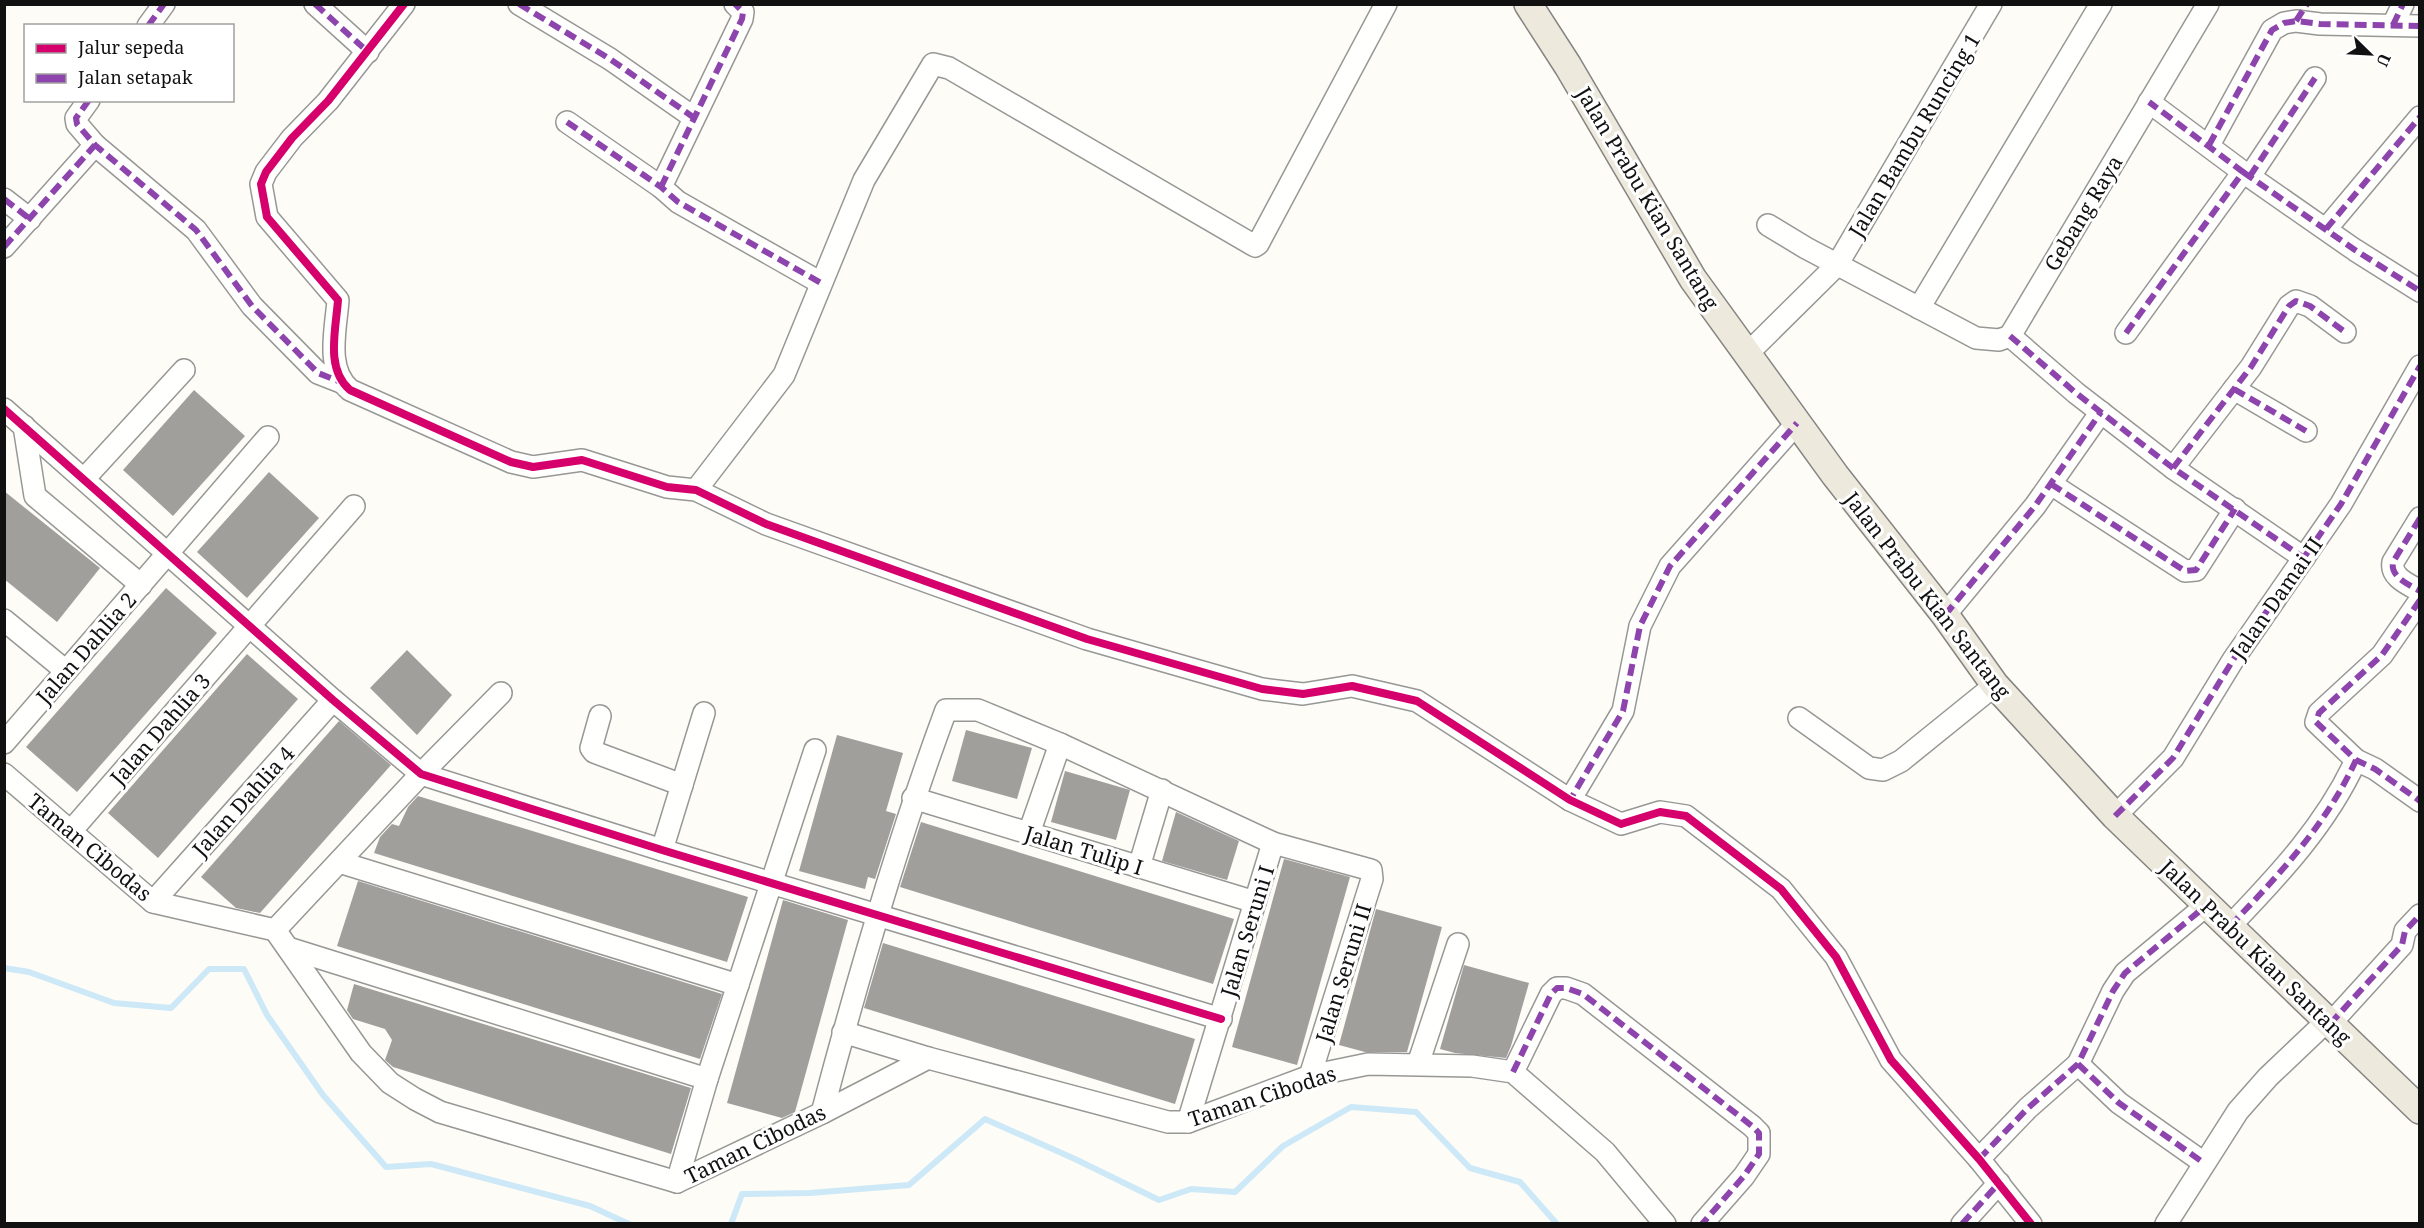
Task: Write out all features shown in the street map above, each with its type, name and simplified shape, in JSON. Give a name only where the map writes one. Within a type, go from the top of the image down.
[{"type":"main road","name":"Jalan Prabu Kian Santang","points":[[1528,4],[1568,66],[1693,279],[1797,423],[1945,615],[1995,685],[2115,816],[2230,926],[2333,1019],[2420,1110]]},
{"type":"street","points":[[149,24],[164,4]]},
{"type":"street","points":[[315,4],[368,52]]},
{"type":"street","points":[[341,382],[334,365],[338,300],[267,217],[261,184],[266,172],[292,138],[328,101],[404,4]]},
{"type":"street","points":[[519,4],[610,59],[693,117]]},
{"type":"street","points":[[661,187],[742,19],[743,12],[735,4]]},
{"type":"street","points":[[696,490],[784,375],[864,180],[933,64],[949,68],[1255,246],[1264,234],[1386,4]]},
{"type":"street","name":"Jalan Bambu Runcing 1","points":[[1837,265],[1991,4]]},
{"type":"street","points":[[1919,308],[2101,4]]},
{"type":"street","name":"Gebang Raya","points":[[2010,336],[2208,4]]},
{"type":"street","points":[[2393,25],[2403,4]]},
{"type":"street","points":[[2210,145],[2272,30],[2301,13],[2320,24],[2420,26]]},
{"type":"street","points":[[2126,333],[2315,78]]},
{"type":"street","points":[[88,102],[76,118],[78,124],[95,145],[196,230],[252,306],[318,374],[341,382],[350,390],[511,462],[533,467],[582,460],[667,487],[696,490],[766,524],[1087,639],[1262,688],[1303,694],[1352,686],[1418,701],[1570,800],[1621,824],[1660,812],[1686,816],[1781,890],[1836,957],[1891,1060],[1979,1159],[2031,1224]]},
{"type":"street","points":[[2149,102],[2210,145],[2246,174],[2420,291]]},
{"type":"street","points":[[2326,229],[2420,117]]},
{"type":"street","points":[[567,122],[661,187],[678,202],[821,283]]},
{"type":"street","points":[[4,247],[95,145]]},
{"type":"street","points":[[4,200],[30,219]]},
{"type":"street","points":[[1768,225],[1837,265],[1976,338],[1987,341],[2010,336],[2173,468],[2304,558]]},
{"type":"street","points":[[1746,354],[1837,265]]},
{"type":"street","points":[[2173,468],[2251,367],[2289,306],[2296,301],[2310,306],[2345,332]]},
{"type":"street","name":"Jalan Damai II","points":[[2115,816],[2173,758],[2233,660],[2341,504],[2420,366]]},
{"type":"street","points":[[84,479],[184,370]]},
{"type":"street","points":[[2234,389],[2306,431]]},
{"type":"street","points":[[4,409],[333,700],[421,774],[662,850],[1221,1019]]},
{"type":"street","points":[[1945,615],[2051,484],[2101,412]]},
{"type":"street","points":[[1570,800],[1623,711],[1640,626],[1670,566],[1797,423]]},
{"type":"street","points":[[24,426],[35,496],[141,585]]},
{"type":"street","name":"Jalan Dahlia 2","points":[[4,743],[268,437]]},
{"type":"street","points":[[2051,484],[2175,565],[2191,572],[2196,570],[2235,509]]},
{"type":"street","name":"Jalan Dahlia 3","points":[[70,831],[354,506]]},
{"type":"street","points":[[2417,530],[2393,562],[2392,568],[2394,574],[2420,591]]},
{"type":"street","points":[[2420,600],[2382,655],[2319,713],[2316,722],[2356,760],[2375,769],[2420,801]]},
{"type":"street","points":[[4,620],[66,671]]},
{"type":"street","points":[[1799,718],[1869,768],[1883,770],[1901,761],[1995,685]]},
{"type":"street","points":[[275,930],[421,774],[501,693]]},
{"type":"street","name":"Jalan Dahlia 4","points":[[153,902],[333,700]]},
{"type":"street","points":[[822,1113],[843,1032],[913,798],[946,710],[978,710],[1060,744],[1274,843]]},
{"type":"street","points":[[662,850],[704,713]]},
{"type":"street","points":[[600,716],[591,748],[594,752],[682,785]]},
{"type":"street","points":[[1029,833],[1060,744]]},
{"type":"street","points":[[677,1182],[707,1079],[815,750]]},
{"type":"street","points":[[2230,926],[2284,870],[2318,825],[2356,760]]},
{"type":"street","name":"Taman Cibodas","points":[[4,774],[153,902],[275,930],[362,1053],[390,1083],[415,1099],[440,1112],[677,1182],[822,1113],[928,1058],[1168,1122],[1188,1122],[1310,1077],[1368,1065],[1472,1066],[1513,1072]]},
{"type":"street","points":[[1139,867],[1162,790]]},
{"type":"street","name":"Jalan Tulip I","points":[[913,798],[1256,902]]},
{"type":"street","name":"Jalan Seruni II","points":[[1274,843],[1371,870],[1372,879],[1310,1077]]},
{"type":"street","name":"Jalan Seruni I","points":[[1188,1122],[1274,843]]},
{"type":"street","points":[[339,862],[738,985]]},
{"type":"street","points":[[1979,1159],[2028,1108],[2078,1064],[2103,1009],[2126,974],[2208,904]]},
{"type":"street","points":[[2166,1224],[2238,1111],[2268,1077],[2333,1019],[2402,945],[2405,931],[2420,915]]},
{"type":"street","points":[[1418,1064],[1458,944]]},
{"type":"street","points":[[288,948],[707,1079]]},
{"type":"street","points":[[1665,1224],[1605,1152],[1513,1072],[1551,994],[1557,988],[1566,988],[1582,994],[1760,1133],[1759,1154],[1744,1176],[1702,1224]]},
{"type":"street","points":[[843,1032],[928,1058]]},
{"type":"street","points":[[2078,1064],[2119,1103],[2204,1163]]},
{"type":"street","points":[[1962,1224],[1999,1183]]},
{"type":"building","points":[[194,390],[245,436],[173,516],[123,470]]},
{"type":"building","points":[[269,472],[319,518],[247,598],[197,552]]},
{"type":"building","points":[[4,491],[100,568],[57,622],[4,579]]},
{"type":"building","points":[[166,588],[217,633],[77,792],[26,747]]},
{"type":"building","points":[[407,650],[452,695],[417,735],[370,688]]},
{"type":"building","points":[[247,654],[298,699],[158,858],[108,813]]},
{"type":"building","points":[[339,721],[391,765],[260,913],[236,908],[201,877]]},
{"type":"building","points":[[966,730],[1032,748],[1017,799],[952,781]]},
{"type":"building","points":[[837,735],[903,753],[886,811],[896,814],[875,879],[868,877],[865,889],[799,871]]},
{"type":"building","points":[[1065,771],[1130,790],[1116,840],[1051,822]]},
{"type":"building","points":[[418,796],[748,897],[727,962],[374,853],[380,837],[392,824],[399,826],[408,807]]},
{"type":"building","points":[[1176,812],[1239,841],[1227,880],[1162,861]]},
{"type":"building","points":[[921,822],[1234,919],[1213,984],[900,887]]},
{"type":"building","points":[[1284,859],[1350,877],[1297,1065],[1232,1047]]},
{"type":"building","points":[[358,881],[722,994],[700,1059],[337,946]]},
{"type":"building","points":[[783,900],[848,920],[795,1112],[782,1118],[727,1103]]},
{"type":"building","points":[[1376,909],[1442,927],[1407,1052],[1365,1052],[1339,1045]]},
{"type":"building","points":[[883,943],[1195,1039],[1175,1104],[864,1008]]},
{"type":"building","points":[[1464,965],[1529,983],[1506,1058],[1455,1053],[1440,1049]]},
{"type":"building","points":[[354,984],[691,1088],[671,1154],[393,1067],[385,1060],[392,1040],[385,1029],[353,1019],[347,1010]]},
{"type":"waterway","points":[[4,968],[29,972],[114,1003],[171,1008],[209,969],[244,969],[267,1015],[323,1095],[386,1167],[431,1164],[590,1206],[629,1224]]},
{"type":"waterway","points":[[731,1224],[742,1194],[810,1193],[909,1185],[985,1119],[1159,1200],[1191,1189],[1235,1192],[1283,1146],[1351,1107],[1416,1112],[1470,1168],[1520,1182],[1557,1224]]},
{"type":"marked path","points":[[149,24],[164,4]]},
{"type":"marked path","points":[[315,4],[368,52]]},
{"type":"marked path","points":[[519,4],[610,59],[693,117]]},
{"type":"marked path","points":[[661,187],[742,19],[743,12],[735,4]]},
{"type":"marked path","points":[[2296,21],[2307,4]]},
{"type":"marked path","points":[[2393,25],[2403,4]]},
{"type":"marked path","points":[[2209,145],[2272,30],[2284,23],[2296,21],[2320,24],[2420,26]]},
{"type":"marked path","points":[[2250,176],[2315,78]]},
{"type":"marked path","points":[[88,102],[76,118],[77,124],[95,145],[196,230],[252,306],[318,373],[341,382]]},
{"type":"marked path","points":[[2126,333],[2243,172],[2149,102]]},
{"type":"marked path","points":[[2326,229],[2420,117]]},
{"type":"marked path","points":[[567,122],[661,187],[678,202],[821,283]]},
{"type":"marked path","points":[[4,247],[95,145]]},
{"type":"marked path","points":[[2243,172],[2355,250],[2420,291]]},
{"type":"marked path","points":[[4,199],[30,219]]},
{"type":"marked path","points":[[2173,468],[2251,367],[2289,306],[2296,301],[2310,306],[2345,332]]},
{"type":"marked path","points":[[2010,336],[2076,393],[2173,468],[2304,558]]},
{"type":"marked path","points":[[2115,816],[2173,758],[2233,660],[2341,504],[2420,366]]},
{"type":"marked path","points":[[2234,389],[2306,431]]},
{"type":"marked path","points":[[1945,615],[2035,506],[2101,412]]},
{"type":"marked path","points":[[1574,802],[1570,800],[1623,711],[1640,626],[1670,566],[1797,423]]},
{"type":"marked path","points":[[2051,484],[2185,571],[2196,570],[2235,509]]},
{"type":"marked path","points":[[2420,518],[2393,562],[2397,576],[2420,591]]},
{"type":"marked path","points":[[2420,600],[2382,655],[2319,713],[2316,722],[2356,760],[2375,769],[2420,801]]},
{"type":"marked path","points":[[2230,926],[2266,888],[2316,827],[2331,806],[2356,760]]},
{"type":"marked path","points":[[1979,1159],[2028,1108],[2078,1064],[2113,991],[2125,973],[2208,904]]},
{"type":"marked path","points":[[2330,1024],[2402,945],[2405,931],[2420,915]]},
{"type":"marked path","points":[[1513,1072],[1551,994],[1557,988],[1566,988],[1583,994],[1752,1126],[1759,1133],[1759,1154],[1744,1176],[1702,1224]]},
{"type":"marked path","points":[[2078,1064],[2119,1103],[2204,1163]]},
{"type":"marked path","points":[[1962,1224],[1999,1183]]},
{"type":"cycle path","points":[[404,4],[328,101],[292,138],[266,172],[261,184],[267,217],[338,300],[334,336],[335,360],[337,371],[350,390],[511,462],[533,467],[582,460],[667,487],[696,490],[766,524],[1087,639],[1262,689],[1303,694],[1352,686],[1417,701],[1570,800],[1621,824],[1660,812],[1686,816],[1781,889],[1836,957],[1891,1060],[1979,1159],[2031,1224]]},
{"type":"cycle path","points":[[4,409],[333,700],[421,774],[662,850],[1221,1019]]}]
